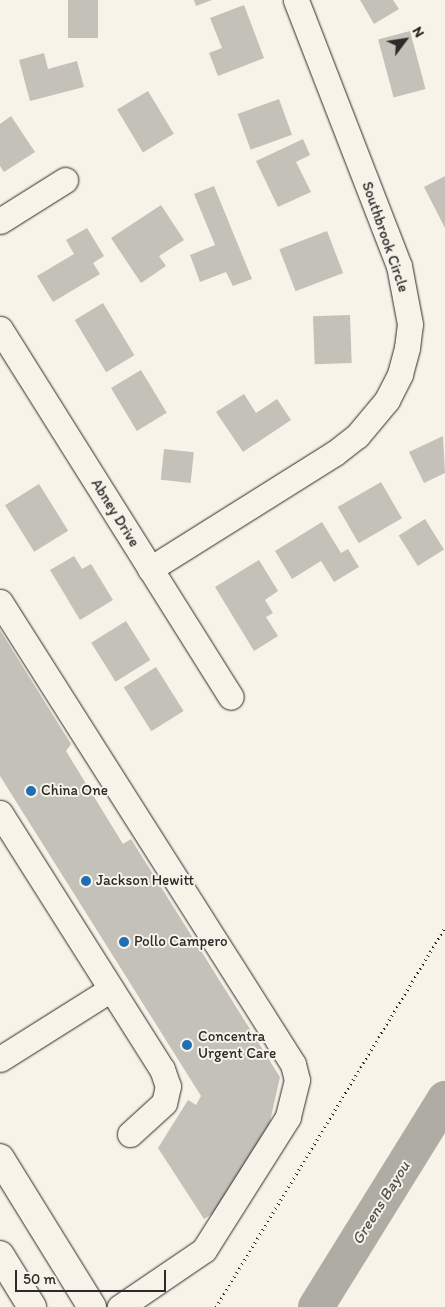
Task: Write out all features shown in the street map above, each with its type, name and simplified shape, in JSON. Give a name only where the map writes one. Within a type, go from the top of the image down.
[{"type":"main road","points":[[0,1158],[92,1307]]},
{"type":"main road","points":[[0,1255],[32,1307]]},
{"type":"street","name":"Southbrook Circle","points":[[150,569],[335,453],[357,436],[387,400],[400,374],[407,348],[410,324],[398,266],[296,0]]},
{"type":"street","points":[[0,221],[65,180]]},
{"type":"street","name":"Abney Drive","points":[[0,329],[231,698]]},
{"type":"street","points":[[0,602],[293,1064],[297,1080],[288,1118],[204,1250],[120,1307]]},
{"type":"street","points":[[0,813],[162,1069],[168,1086],[164,1103],[130,1134]]},
{"type":"street","points":[[0,1059],[111,989]]},
{"type":"path","points":[[216,1307],[445,927]]},
{"type":"building","points":[[68,0],[98,0],[98,38],[68,38]]},
{"type":"building","points":[[194,0],[212,0],[196,6]]},
{"type":"building","points":[[360,0],[393,0],[399,9],[374,24]]},
{"type":"building","points":[[244,5],[264,58],[218,76],[209,53],[222,48],[210,18]]},
{"type":"building","points":[[410,31],[426,89],[394,97],[378,40]]},
{"type":"building","points":[[44,53],[48,69],[77,61],[84,87],[30,101],[19,60]]},
{"type":"building","points":[[148,91],[174,134],[143,152],[117,110]]},
{"type":"building","points":[[279,99],[292,135],[251,150],[238,114]]},
{"type":"building","points":[[11,116],[35,152],[4,172],[0,166],[0,124]]},
{"type":"building","points":[[303,139],[310,155],[296,162],[311,192],[278,207],[256,161]]},
{"type":"building","points":[[445,176],[445,228],[424,187]]},
{"type":"building","points":[[214,186],[252,279],[233,286],[226,272],[200,282],[190,255],[215,245],[194,194]]},
{"type":"building","points":[[161,205],[184,240],[159,256],[166,266],[141,283],[111,238]]},
{"type":"building","points":[[87,228],[104,256],[93,263],[100,274],[53,302],[37,276],[74,254],[66,240]]},
{"type":"building","points":[[327,231],[343,273],[296,291],[279,249]]},
{"type":"building","points":[[103,303],[134,355],[106,372],[75,320]]},
{"type":"building","points":[[350,315],[352,363],[315,364],[313,316]]},
{"type":"building","points":[[141,370],[167,413],[137,431],[111,388]]},
{"type":"building","points":[[244,394],[256,413],[277,399],[291,420],[243,452],[216,412]]},
{"type":"building","points":[[443,436],[445,473],[424,483],[409,452]]},
{"type":"building","points":[[164,449],[194,452],[191,483],[161,480]]},
{"type":"building","points":[[381,482],[402,518],[359,543],[338,507]]},
{"type":"building","points":[[39,484],[68,531],[34,552],[5,505]]},
{"type":"building","points":[[425,519],[444,550],[418,566],[399,535]]},
{"type":"building","points":[[322,522],[341,553],[348,549],[359,567],[334,582],[321,561],[292,579],[275,551]]},
{"type":"building","points":[[74,556],[82,569],[91,564],[113,600],[80,620],[50,570]]},
{"type":"building","points":[[259,560],[278,591],[265,600],[273,613],[266,617],[278,636],[254,651],[215,587]]},
{"type":"building","points":[[126,621],[150,660],[116,682],[91,643]]},
{"type":"building","points":[[0,630],[71,744],[66,751],[123,844],[131,839],[280,1077],[267,1135],[224,1207],[204,1219],[158,1148],[188,1100],[196,1105],[201,1096],[0,776]]},
{"type":"building","points":[[156,667],[184,711],[151,731],[124,687]]},
{"type":"waterway","name":"Greens Bayou","points":[[316,1307],[445,1099]]},
{"type":"place","name":"China One","points":[[31,791]]},
{"type":"place","name":"Jackson Hewitt","points":[[86,881]]},
{"type":"place","name":"Pollo Campero","points":[[124,942]]},
{"type":"place","name":"Concentra Urgent Care","points":[[187,1045]]}]
